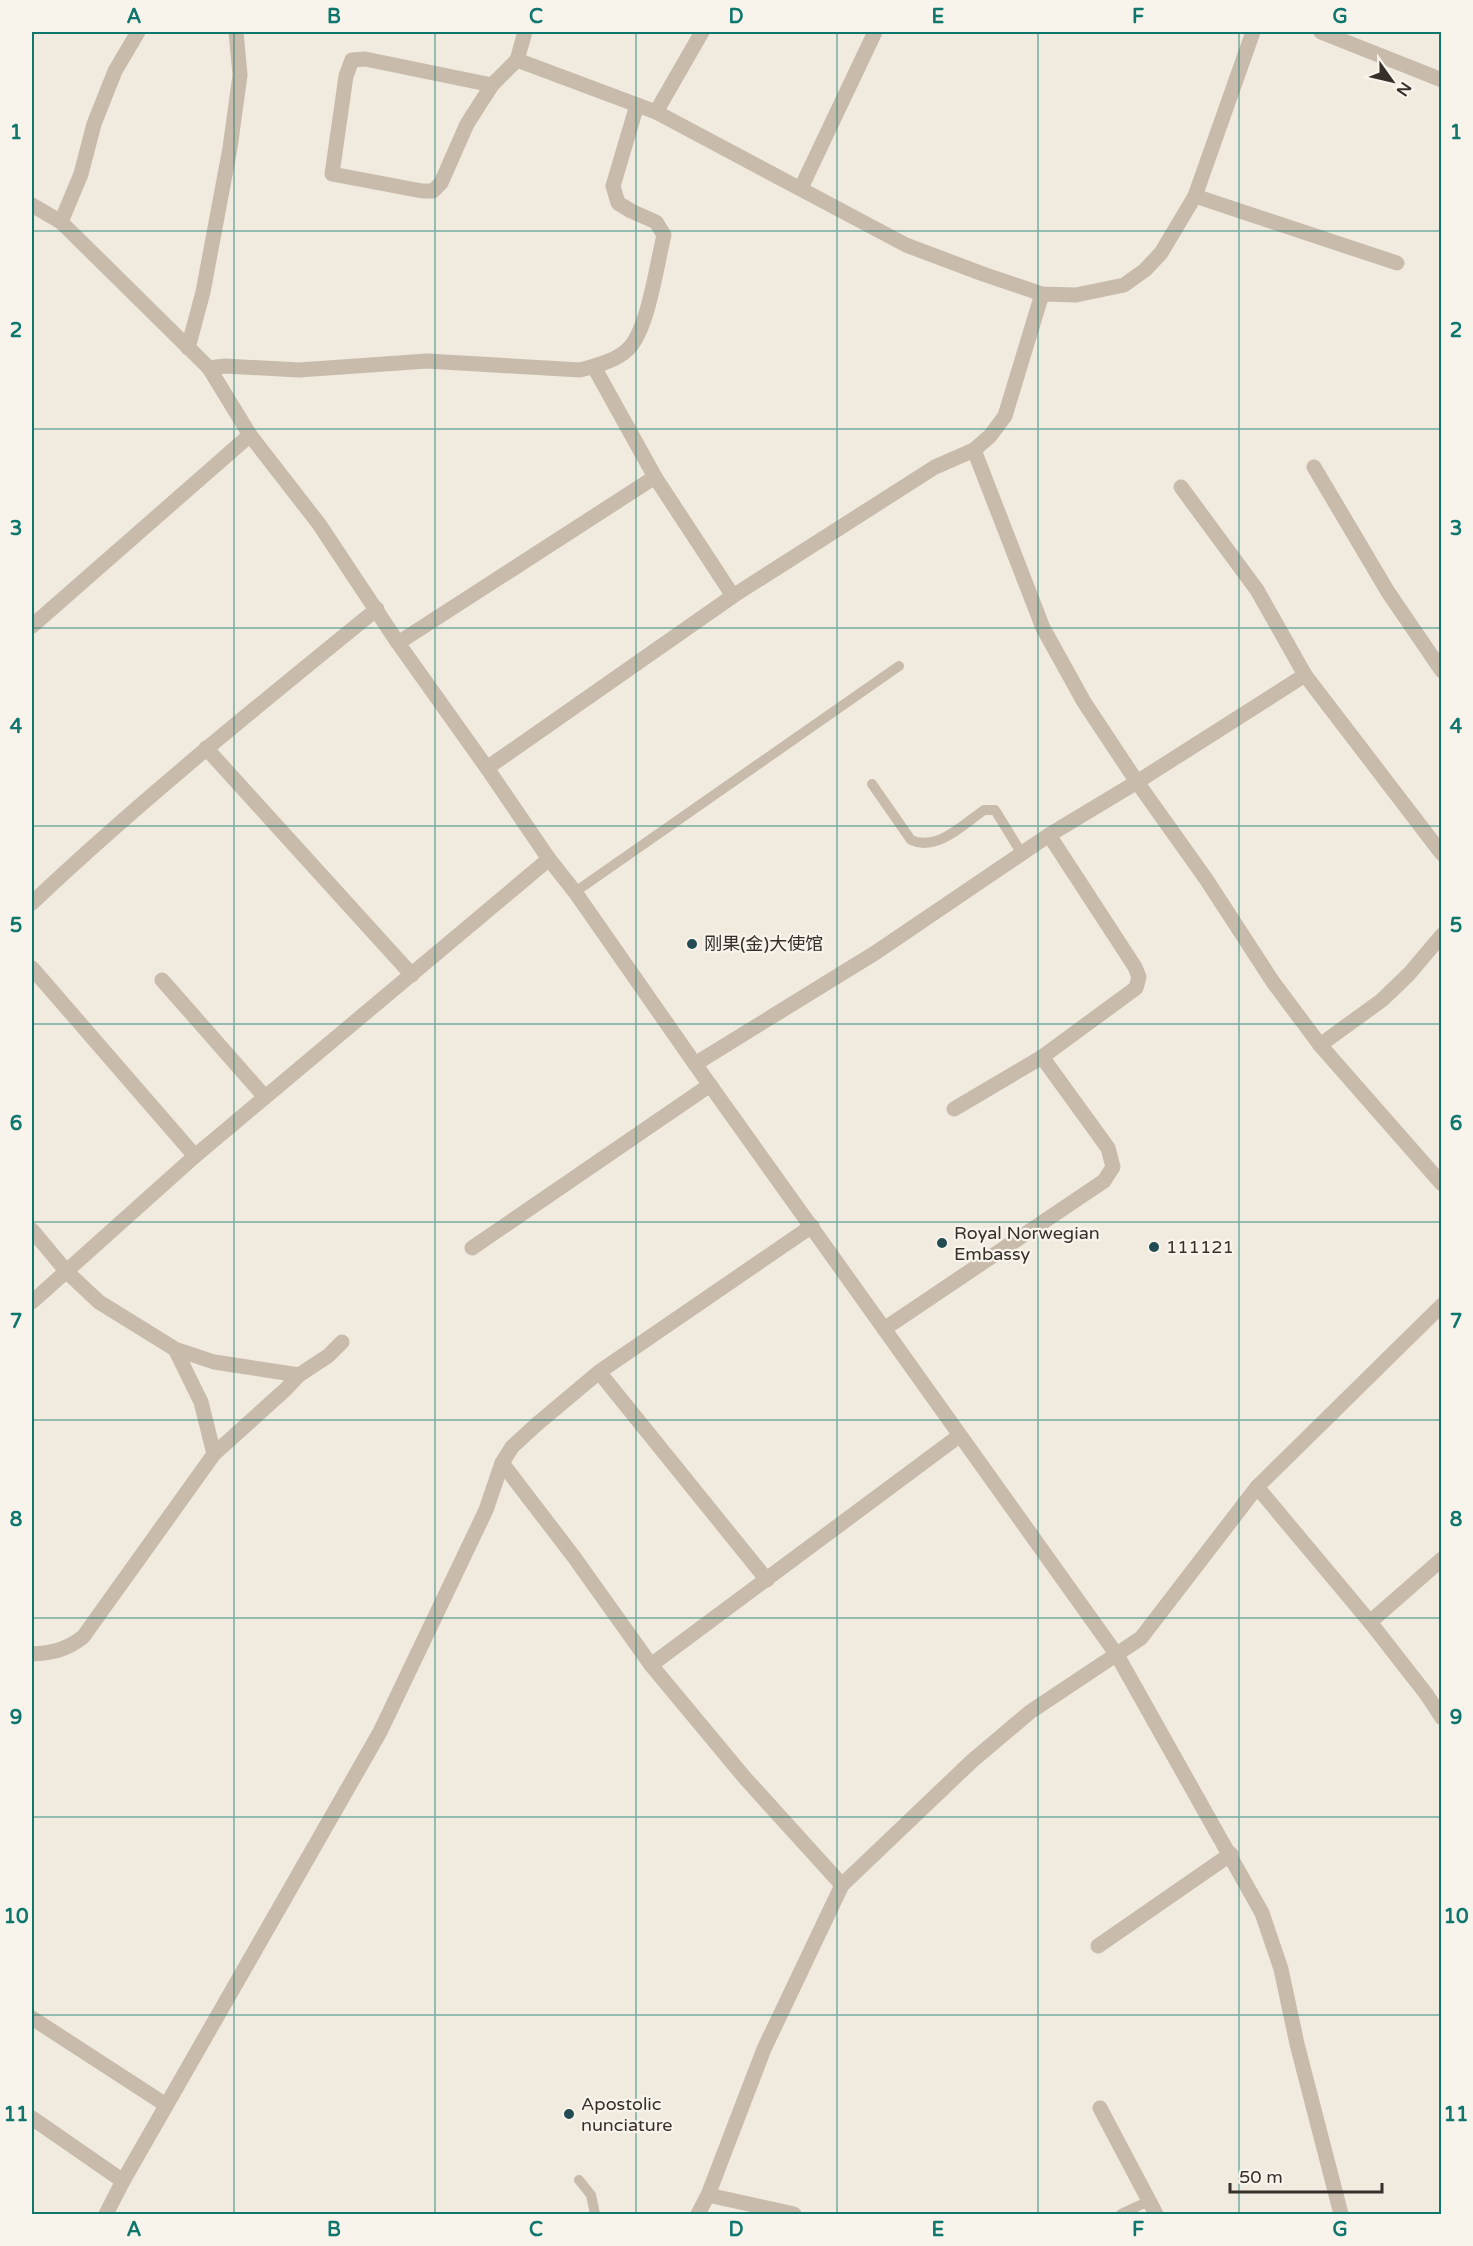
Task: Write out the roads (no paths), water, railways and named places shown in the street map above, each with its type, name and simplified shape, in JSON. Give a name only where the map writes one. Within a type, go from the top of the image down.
[{"type":"street","points":[[61,222],[81,174],[94,124],[115,71],[138,32]]},
{"type":"street","points":[[188,348],[203,292],[230,148],[240,75],[236,32]]},
{"type":"street","points":[[492,84],[365,58],[352,60],[346,76],[332,174],[422,191],[433,191],[441,183],[467,124],[492,84],[517,60],[525,32]]},
{"type":"street","points":[[656,112],[702,32]]},
{"type":"street","points":[[801,188],[875,32]]},
{"type":"street","points":[[517,60],[656,112],[906,245],[1042,294],[1076,294],[1124,285],[1145,270],[1161,253],[1196,196],[1253,32]]},
{"type":"street","points":[[1321,32],[1442,80]]},
{"type":"street","points":[[209,368],[225,366],[299,370],[427,361],[580,370],[594,367],[628,350],[642,328],[663,235],[656,222],[618,203],[613,186],[637,105]]},
{"type":"street","points":[[1196,196],[1397,263]]},
{"type":"street","points":[[32,205],[61,222],[209,368],[250,435],[319,524],[398,643],[549,860],[575,892],[959,1436],[1117,1655],[1231,1854],[1262,1913],[1281,1969],[1297,2044],[1341,2214]]},
{"type":"street","points":[[487,768],[734,596],[935,467],[974,450],[990,436],[1005,416],[1042,294]]},
{"type":"street","points":[[594,367],[656,477],[734,596]]},
{"type":"street","points":[[32,626],[250,435]]},
{"type":"street","points":[[974,450],[1043,628],[1084,702],[1206,879],[1273,982],[1320,1045],[1442,1184]]},
{"type":"street","points":[[1314,467],[1388,592],[1442,670]]},
{"type":"street","points":[[398,643],[656,477]]},
{"type":"street","points":[[1181,487],[1257,590],[1305,675],[1442,854]]},
{"type":"street","points":[[32,903],[82,856],[206,748],[377,609]]},
{"type":"street","points":[[695,1064],[875,953],[1049,835],[1305,675]]},
{"type":"street","points":[[206,748],[412,975]]},
{"type":"street","points":[[954,1109],[1042,1057],[1136,988],[1139,976],[1049,835]]},
{"type":"street","points":[[32,1302],[195,1156],[549,860]]},
{"type":"street","points":[[1320,1045],[1382,1000],[1409,974],[1442,935]]},
{"type":"street","points":[[32,969],[195,1156]]},
{"type":"street","points":[[162,980],[265,1097]]},
{"type":"street","points":[[884,1329],[1104,1180],[1113,1167],[1108,1148],[1042,1057]]},
{"type":"street","points":[[472,1248],[710,1085]]},
{"type":"street","points":[[106,2214],[380,1732],[486,1510],[502,1463],[512,1447],[599,1372],[812,1226]]},
{"type":"street","points":[[32,1230],[67,1272],[99,1302],[175,1349],[214,1362],[299,1375]]},
{"type":"street","points":[[698,2214],[708,2195],[764,2049],[842,1885],[988,1747],[1030,1712],[1141,1638],[1257,1487],[1442,1305]]},
{"type":"street","points":[[32,1654],[53,1653],[71,1646],[83,1637],[214,1454],[299,1375],[328,1356],[342,1342]]},
{"type":"street","points":[[175,1349],[201,1402],[214,1454]]},
{"type":"street","points":[[599,1372],[767,1580]]},
{"type":"street","points":[[651,1665],[959,1436]]},
{"type":"street","points":[[502,1463],[574,1557],[651,1665],[744,1778],[842,1885]]},
{"type":"street","points":[[1257,1487],[1370,1622],[1442,1718]]},
{"type":"street","points":[[1370,1622],[1442,1559]]},
{"type":"street","points":[[1098,1946],[1231,1854]]},
{"type":"street","points":[[32,2018],[166,2105]]},
{"type":"street","points":[[1100,2108],[1152,2208]]},
{"type":"street","points":[[32,2118],[123,2181]]},
{"type":"street","points":[[708,2195],[794,2214]]},
{"type":"lane","points":[[575,892],[899,666]]},
{"type":"lane","points":[[872,784],[911,840],[920,845],[938,842],[984,810],[991,808],[995,810],[1022,854]]},
{"type":"lane","points":[[579,2180],[591,2195],[595,2214]]},
{"type":"lane","points":[[1121,2214],[1152,2208]]},
{"type":"place","name":"刚果(金)大使馆","points":[[692,944]]},
{"type":"place","name":"Royal Norwegian Embassy","points":[[942,1243]]},
{"type":"place","name":"111121","points":[[1154,1247]]},
{"type":"place","name":"Apostolic nunciature","points":[[569,2114]]}]
